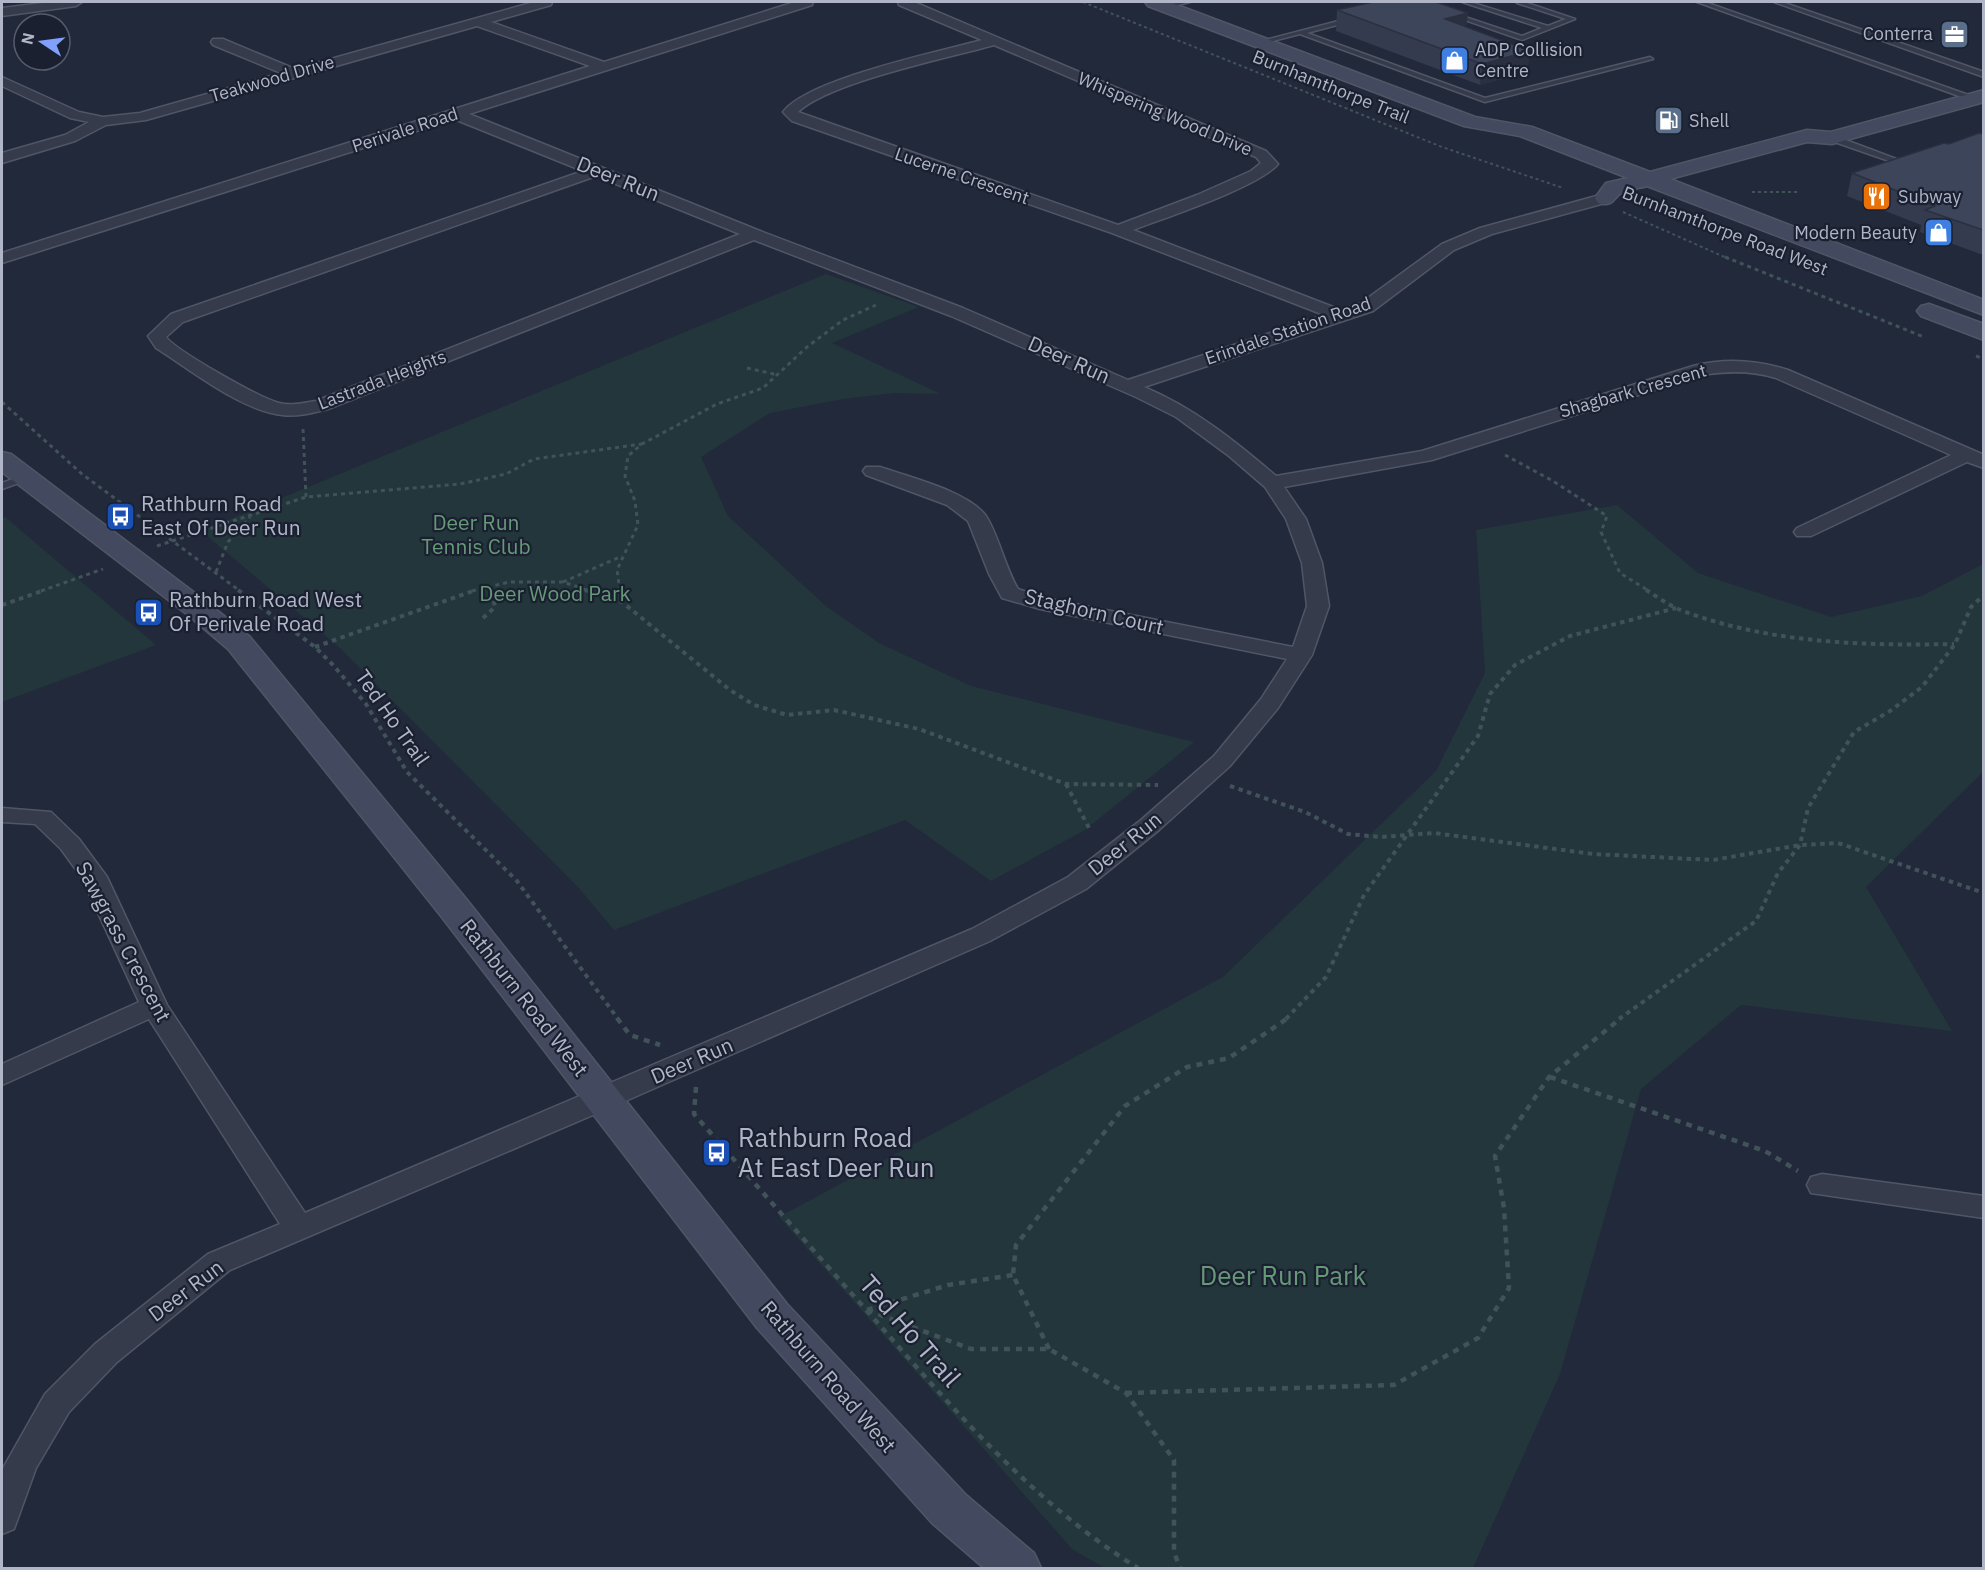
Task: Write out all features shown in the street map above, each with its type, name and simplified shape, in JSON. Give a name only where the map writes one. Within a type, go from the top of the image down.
[{"type":"street","points":[[2,12],[31,4],[76,2]]},
{"type":"street","name":"Teakwood Drive","points":[[2,81],[75,115],[103,121],[154,114],[546,2]]},
{"type":"street","name":"Perivale Road","points":[[2,258],[807,2]]},
{"type":"street","name":"Whispering Wood Drive","points":[[904,2],[1262,154],[1270,164],[1256,174],[1203,198],[1118,230]]},
{"type":"street","name":"Burnhamthorpe Road West","points":[[1160,4],[1471,122],[1525,131],[1983,308]]},
{"type":"street","points":[[477,21],[602,66]]},
{"type":"street","name":"Lucerne Crescent","points":[[994,41],[900,66],[820,92],[795,104],[790,112],[796,118],[1118,230],[1341,316]]},
{"type":"street","points":[[218,42],[293,73]]},
{"type":"street","name":"Erindale Station Road","points":[[1128,386],[1367,307],[1448,247],[1486,231],[1609,194],[1649,178],[1807,136],[1833,138],[1978,97]]},
{"type":"street","name":"Deer Run","points":[[2,1520],[20,1465],[57,1403],[106,1353],[219,1262],[604,1099],[981,935],[1077,883],[1150,825],[1222,761],[1270,704],[1301,655],[1318,606],[1312,563],[1296,519],[1272,483],[1236,452],[1182,413],[1128,386],[957,312],[754,234],[455,114]]},
{"type":"street","points":[[2,158],[70,138],[103,121]]},
{"type":"street","name":"Burnhamthorpe Road West","points":[[1471,122],[1495,141],[1515,149]]},
{"type":"street","name":"Erindale Station Road","points":[[1609,194],[1642,199],[1826,147],[1833,138]]},
{"type":"street","name":"Lastrada Heights","points":[[596,171],[177,318],[157,336],[162,344],[260,403],[280,409],[301,410],[321,405],[754,234]]},
{"type":"street","points":[[1905,302],[1983,333]]},
{"type":"street","name":"Shagbark Crescent","points":[[1272,483],[1425,456],[1699,370],[1745,366],[1763,368],[1782,374],[1975,458]]},
{"type":"street","points":[[1804,532],[1975,458]]},
{"type":"street","name":"Staghorn Court","points":[[873,471],[954,501],[977,518],[999,574],[1010,593],[1040,603],[1301,655]]},
{"type":"street","name":"Rathburn Road West","points":[[9,474],[198,609],[239,643],[280,690],[304,724],[454,908],[772,1316],[934,1494],[1017,1569]]},
{"type":"street","name":"Sawgrass Crescent","points":[[2,815],[42,817],[70,844],[94,877],[154,1006],[299,1228]]},
{"type":"street","points":[[2,1075],[154,1006]]},
{"type":"street","points":[[1822,1185],[1983,1207]]},
{"type":"lane","points":[[1160,4],[1187,2]]},
{"type":"lane","points":[[1465,2],[1548,28]]},
{"type":"lane","points":[[1440,10],[1522,38],[1572,19],[1519,2]]},
{"type":"lane","points":[[1700,2],[1978,97]]},
{"type":"lane","points":[[1777,2],[1983,75]]},
{"type":"lane","points":[[1261,42],[1354,19]]},
{"type":"lane","points":[[1299,32],[1485,100],[1650,59]]},
{"type":"lane","points":[[1833,138],[1895,160]]},
{"type":"lane","points":[[1954,321],[1983,324]]},
{"type":"path","name":"Burnhamthorpe Trail","points":[[1083,2],[1442,147],[1570,191]]},
{"type":"path","points":[[1745,192],[1799,192]]},
{"type":"path","points":[[1609,194],[1718,254],[1930,339]]},
{"type":"path","points":[[622,602],[617,570],[638,525],[635,501],[626,476],[628,456],[642,444],[717,404],[763,388],[807,347],[843,320],[904,291]]},
{"type":"path","points":[[1973,355],[1983,359]]},
{"type":"path","points":[[747,368],[778,375]]},
{"type":"path","name":"Ted Ho Trail","points":[[2,402],[17,413],[82,474],[315,647],[366,704],[407,772],[517,881],[630,1035],[660,1045]]},
{"type":"path","points":[[301,410],[306,497]]},
{"type":"path","points":[[1476,439],[1552,481],[1607,516],[1601,532],[1620,573],[1676,608],[1741,628],[1797,638],[1900,645],[1955,644]]},
{"type":"path","points":[[155,547],[306,497],[460,483],[506,474],[534,459],[642,444]]},
{"type":"path","points":[[216,572],[228,542],[250,517]]},
{"type":"path","points":[[563,582],[623,555]]},
{"type":"path","points":[[2,605],[103,568]]},
{"type":"path","points":[[315,647],[483,587],[508,582],[563,582],[622,602],[730,690],[754,705],[788,715],[834,710],[920,729],[1066,784],[1200,781],[1305,812],[1348,834],[1381,837],[1434,833],[1593,854],[1713,860],[1800,845],[1838,843],[1983,894]]},
{"type":"path","points":[[483,587],[493,597],[495,606],[483,618]]},
{"type":"path","points":[[1126,1393],[1394,1384],[1478,1338],[1509,1288],[1504,1208],[1495,1156],[1549,1077],[1628,1012],[1756,921],[1778,873],[1800,845],[1808,808],[1854,732],[1890,711],[1922,687],[1955,644],[1971,607],[1983,595]]},
{"type":"path","points":[[1049,1349],[1012,1275],[1016,1245],[1125,1106],[1187,1067],[1229,1058],[1289,1017],[1326,977],[1364,895],[1478,736],[1490,694],[1515,665],[1570,636],[1676,608]]},
{"type":"path","points":[[1066,784],[1091,832]]},
{"type":"path","points":[[1549,1077],[1765,1151],[1822,1185]]},
{"type":"path","name":"Ted Ho Trail","points":[[697,1087],[693,1113],[970,1428],[1029,1485],[1107,1549],[1138,1569]]},
{"type":"path","points":[[866,1310],[948,1285],[1012,1275]]},
{"type":"path","points":[[866,1310],[971,1348],[1049,1349],[1126,1393],[1174,1460],[1174,1552],[1180,1569]]},
{"type":"green space","name":"Deer Wood Park","points":[[826,274],[919,307],[832,343],[941,394],[894,393],[843,399],[770,413],[701,457],[728,516],[826,606],[879,643],[971,686],[1194,742],[1085,830],[991,881],[905,820],[614,930],[577,886],[340,648],[201,531]]},
{"type":"green space","name":"Deer Run Park","points":[[1617,505],[1698,573],[1831,617],[1922,596],[1983,564],[1983,772],[1866,887],[1952,1031],[1741,1005],[1641,1089],[1560,1374],[1473,1568],[1105,1568],[1072,1549],[779,1217],[1223,977],[1436,771],[1485,673],[1476,530]]},
{"type":"green space","points":[[5,517],[156,645],[2,702],[2,518]]},
{"type":"building","points":[[1373,2],[1436,2],[1468,13],[1445,19],[1530,51],[1482,64],[1337,10]]},
{"type":"building","points":[[1979,133],[1983,134],[1983,230],[1925,210],[1935,206],[1852,173],[1944,143],[1949,144]]},
{"type":"place","name":"Conterra","points":[[1954,34]]},
{"type":"place","name":"ADP Collision Centre","points":[[1454,60]]},
{"type":"place","name":"Shell","points":[[1668,121]]},
{"type":"place","name":"Subway","points":[[1877,197]]},
{"type":"place","name":"Modern Beauty","points":[[1938,233]]},
{"type":"place","name":"Rathburn Road East Of Deer Run","points":[[120,516]]},
{"type":"place","name":"Rathburn Road West Of Perivale Road","points":[[148,612]]},
{"type":"place","name":"Rathburn Road At East Deer Run","points":[[717,1153]]},
{"type":"park label","name":"Deer Run Tennis Club","points":[[476,535]]}]
